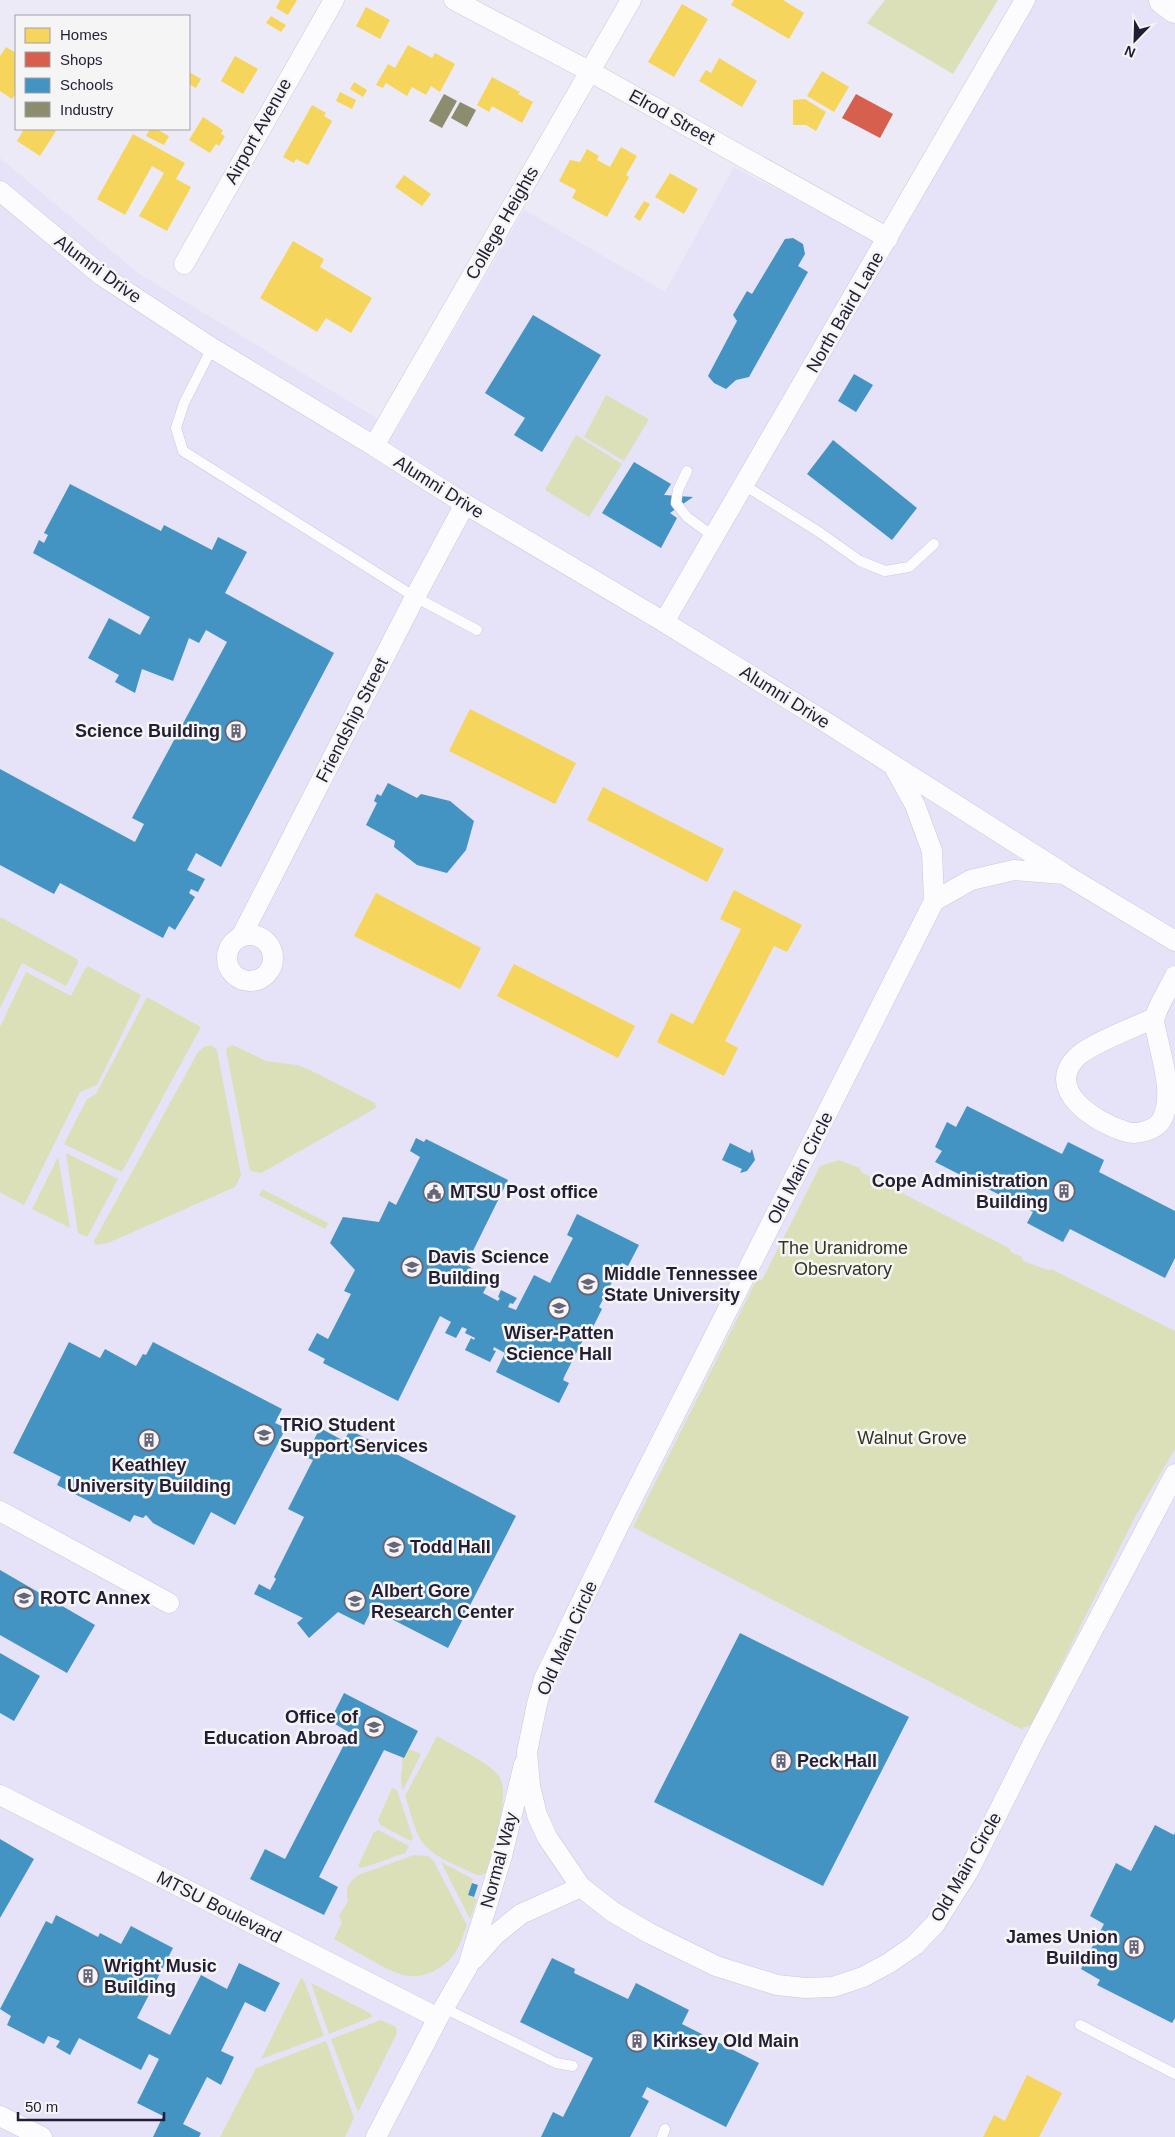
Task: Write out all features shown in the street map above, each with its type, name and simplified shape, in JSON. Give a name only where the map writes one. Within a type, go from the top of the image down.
[{"type":"street","name":"Airport Avenue","points":[[184,264],[278,95],[334,0]]},
{"type":"street","name":"Elrod Street","points":[[454,0],[589,71],[888,238]]},
{"type":"street","name":"College Heights","points":[[374,446],[631,0]]},
{"type":"street","name":"North Baird Lane","points":[[664,622],[1025,0]]},
{"type":"street","points":[[1163,0],[1175,9]]},
{"type":"street","name":"Alumni Drive","points":[[0,192],[101,275],[212,348],[374,446],[465,504],[664,622],[892,763],[1064,874]]},
{"type":"street","name":"Friendship Street","points":[[241,937],[415,597],[465,504]]},
{"type":"street","name":"Alumni Drive","points":[[892,763],[915,805],[932,851],[934,900]]},
{"type":"street","points":[[934,900],[971,880],[1014,870],[1064,874],[1175,942]]},
{"type":"street","name":"Old Main Circle","points":[[934,900],[544,1679],[527,1752],[530,1786],[537,1815],[546,1837],[581,1887],[613,1912],[649,1933],[716,1966],[777,1985],[804,1988],[833,1987],[863,1977],[889,1963],[909,1950],[935,1924],[968,1872],[1033,1743],[1175,1474]]},
{"type":"street","points":[[1154,1018],[1166,1080],[1165,1112],[1160,1122],[1153,1129],[1128,1132],[1081,1110],[1072,1100],[1067,1086],[1066,1075],[1070,1064],[1080,1054],[1154,1018],[1175,976]]},
{"type":"street","points":[[0,1511],[173,1598]]},
{"type":"street","name":"Normal Way","points":[[468,1966],[502,1856],[527,1752]]},
{"type":"street","name":"MTSU Boulevard","points":[[0,1795],[441,2013]]},
{"type":"street","name":"Normal Way","points":[[376,2137],[441,2013],[468,1966],[495,1935],[522,1914],[581,1887]]},
{"type":"street","points":[[0,2116],[42,2137]]},
{"type":"lane","points":[[212,348],[184,403],[176,428],[184,451],[415,597],[477,630]]},
{"type":"lane","points":[[687,471],[678,490],[676,502],[687,517],[714,537]]},
{"type":"lane","points":[[744,485],[819,532],[860,562],[885,571],[909,567],[934,544]]},
{"type":"lane","points":[[441,2013],[556,2063],[573,2066]]},
{"type":"lane","points":[[1080,2025],[1175,2074]]},
{"type":"shaded area","name":"Middle Tennessee State University","points":[[1025,0],[1165,0],[1175,8],[1175,2137],[0,2137],[0,158],[138,273],[396,430],[524,210],[665,292],[734,167],[884,246]]},
{"type":"green space","points":[[885,0],[998,0],[953,74],[867,23]]},
{"type":"green space","points":[[606,395],[649,419],[624,461],[584,437]]},
{"type":"green space","points":[[576,435],[622,464],[589,517],[545,490]]},
{"type":"green space","points":[[0,917],[77,959],[78,963],[66,986],[22,963],[0,1008]]},
{"type":"green space","points":[[88,966],[141,995],[97,1085],[80,1092],[24,1205],[0,1191],[0,1027],[26,972],[71,996]]},
{"type":"green space","points":[[147,997],[201,1027],[122,1172],[64,1144],[87,1099],[96,1094]]},
{"type":"green space","points":[[211,1045],[217,1050],[241,1175],[235,1187],[108,1243],[95,1245],[94,1241],[198,1052],[204,1047]]},
{"type":"green space","points":[[233,1045],[266,1061],[297,1065],[308,1069],[375,1103],[376,1108],[261,1173],[251,1171],[226,1050]]},
{"type":"green space","points":[[66,1153],[118,1179],[87,1237],[78,1233]]},
{"type":"green space","points":[[58,1157],[70,1228],[32,1209]]},
{"type":"green space","name":"Walnut Grove","points":[[839,1160],[860,1168],[861,1172],[1009,1248],[1011,1252],[1022,1257],[1023,1261],[1048,1270],[1051,1269],[1175,1331],[1175,1449],[1135,1517],[1031,1725],[1022,1728],[1023,1730],[633,1527],[757,1279],[762,1280],[820,1166]]},
{"type":"green space","points":[[262,1189],[328,1223],[325,1229],[259,1195]]},
{"type":"green space","points":[[437,1736],[486,1765],[498,1775],[502,1782],[503,1799],[500,1820],[486,1873],[482,1875],[477,1875],[453,1864],[430,1850],[419,1837],[413,1822],[405,1796]]},
{"type":"green space","points":[[409,1749],[421,1754],[403,1790],[401,1781],[402,1759]]},
{"type":"green space","points":[[392,1788],[397,1790],[413,1838],[411,1841],[380,1825],[378,1820]]},
{"type":"green space","points":[[378,1830],[409,1846],[405,1853],[362,1868],[358,1866],[374,1832]]},
{"type":"green space","points":[[414,1855],[428,1856],[433,1860],[467,1925],[457,1950],[447,1962],[430,1973],[410,1976],[386,1968],[334,1939],[342,1923],[339,1916],[348,1901],[347,1890],[352,1881],[358,1875]]},
{"type":"green space","points":[[441,1862],[473,1879],[468,1895],[477,1899],[470,1919]]},
{"type":"green space","points":[[301,1978],[304,1980],[324,2036],[261,2059]]},
{"type":"green space","points":[[311,1983],[370,2013],[372,2017],[329,2034]]},
{"type":"green space","points":[[381,2020],[396,2027],[397,2033],[358,2112],[331,2039]]},
{"type":"green space","points":[[326,2041],[354,2118],[345,2137],[220,2137],[256,2068]]},
{"type":"building: Homes","points":[[280,0],[297,0],[288,15],[276,8]]},
{"type":"building: Homes","points":[[734,0],[783,0],[804,13],[789,39],[731,5]]},
{"type":"building: Homes","points":[[682,4],[708,19],[674,77],[648,62]]},
{"type":"building: Homes","points":[[366,7],[390,20],[380,39],[356,26]]},
{"type":"building: Homes","points":[[271,16],[286,25],[281,32],[266,23]]},
{"type":"building: Homes","points":[[408,45],[432,58],[435,53],[455,64],[440,92],[431,86],[426,95],[412,87],[407,96],[386,83],[383,88],[376,85],[388,64],[395,68]]},
{"type":"building: Homes","points":[[6,47],[15,52],[15,94],[12,99],[0,91],[0,56]]},
{"type":"building: Homes","points":[[235,56],[258,69],[243,94],[221,81]]},
{"type":"building: Homes","points":[[719,58],[757,81],[742,107],[699,81],[706,70],[711,73]]},
{"type":"building: Homes","points":[[822,71],[849,87],[834,112],[807,96]]},
{"type":"building: Homes","points":[[190,73],[201,79],[196,88],[190,85]]},
{"type":"building: Homes","points":[[492,77],[520,92],[518,94],[533,102],[522,123],[492,106],[489,112],[477,105]]},
{"type":"building: Homes","points":[[354,82],[367,90],[363,97],[350,89]]},
{"type":"building: Homes","points":[[340,92],[356,100],[352,109],[336,101]]},
{"type":"building: Homes","points":[[805,99],[826,112],[816,131],[806,125],[793,125],[793,100]]},
{"type":"building: Homes","points":[[312,105],[326,113],[324,116],[332,121],[308,165],[296,159],[294,163],[283,157]]},
{"type":"building: Homes","points":[[203,117],[223,130],[221,134],[225,136],[219,146],[216,144],[210,153],[189,140]]},
{"type":"building: Homes","points":[[23,130],[56,131],[40,156],[17,141]]},
{"type":"building: Homes","points":[[149,130],[158,130],[169,136],[164,145],[146,136]]},
{"type":"building: Homes","points":[[133,134],[185,163],[176,179],[191,187],[167,231],[139,216],[164,173],[152,166],[125,215],[97,199]]},
{"type":"building: Homes","points":[[621,147],[637,156],[626,175],[629,177],[607,217],[572,198],[576,190],[559,181],[570,160],[580,162],[587,149],[599,156],[597,160],[610,167]]},
{"type":"building: Homes","points":[[670,173],[698,189],[684,214],[655,197]]},
{"type":"building: Homes","points":[[404,175],[431,194],[422,206],[395,187]]},
{"type":"building: Homes","points":[[644,201],[650,204],[640,221],[634,217]]},
{"type":"building: Homes","points":[[293,241],[324,259],[320,267],[372,298],[351,333],[326,318],[317,332],[260,298]]},
{"type":"building: Homes","points":[[470,709],[576,763],[555,804],[449,751]]},
{"type":"building: Homes","points":[[603,787],[724,849],[707,882],[587,820]]},
{"type":"building: Homes","points":[[734,890],[802,925],[787,952],[774,946],[725,1041],[738,1048],[724,1076],[657,1042],[671,1013],[693,1024],[741,929],[720,919]]},
{"type":"building: Homes","points":[[376,893],[481,948],[460,989],[354,936]]},
{"type":"building: Homes","points":[[514,964],[635,1026],[618,1058],[497,996]]},
{"type":"building: Homes","points":[[1027,2075],[1062,2093],[1039,2137],[983,2137],[994,2115],[1005,2121]]},
{"type":"building: Shops","points":[[856,94],[893,114],[880,138],[842,118]]},
{"type":"building: Schools","points":[[793,238],[803,244],[805,254],[798,266],[808,272],[749,377],[736,380],[726,389],[714,383],[708,376],[737,321],[733,315],[747,291],[752,294],[785,239]]},
{"type":"building: Schools","points":[[533,315],[601,355],[542,452],[514,435],[525,418],[485,393]]},
{"type":"building: Schools","points":[[854,374],[873,385],[856,412],[838,401]]},
{"type":"building: Schools","points":[[833,440],[917,508],[892,540],[807,474]]},
{"type":"building: Schools","points":[[634,462],[671,484],[664,495],[693,497],[670,513],[677,518],[661,548],[602,513]]},
{"type":"building: Schools","name":"Science Building","points":[[70,484],[161,531],[164,525],[212,550],[218,537],[247,552],[225,593],[334,653],[221,867],[196,853],[187,870],[205,879],[198,892],[191,889],[189,893],[195,897],[175,930],[169,926],[163,938],[60,883],[54,894],[0,865],[0,769],[135,842],[144,824],[132,818],[227,642],[206,630],[199,643],[189,638],[173,681],[142,669],[135,693],[115,682],[119,675],[88,658],[109,618],[140,635],[150,617],[33,553],[39,540],[44,543],[48,535],[44,533]]},
{"type":"building: Schools","points":[[388,783],[417,798],[421,794],[450,801],[474,821],[466,850],[447,873],[417,865],[394,847],[395,841],[366,825],[377,803],[374,801],[377,794],[381,796]]},
{"type":"building: Schools","name":"Cope Administration Building","points":[[967,1106],[1062,1154],[1068,1142],[1104,1160],[1099,1172],[1175,1211],[1175,1258],[1165,1278],[1070,1229],[1063,1242],[1027,1223],[1033,1212],[935,1162],[942,1151],[935,1147],[947,1122],[956,1127]]},
{"type":"building: Schools","name":"Davis Science Building","points":[[416,1138],[424,1142],[426,1139],[508,1180],[466,1265],[491,1278],[483,1293],[498,1301],[501,1290],[517,1298],[508,1307],[516,1310],[534,1275],[550,1283],[573,1238],[567,1235],[577,1214],[639,1245],[628,1266],[622,1263],[599,1307],[602,1309],[588,1337],[585,1336],[565,1375],[563,1380],[569,1383],[559,1403],[496,1372],[505,1353],[494,1347],[493,1350],[496,1351],[490,1362],[465,1350],[471,1338],[474,1340],[475,1338],[465,1333],[467,1329],[462,1327],[456,1338],[445,1333],[451,1322],[440,1316],[398,1401],[323,1363],[325,1359],[308,1350],[317,1333],[328,1339],[351,1294],[344,1291],[355,1270],[330,1243],[343,1217],[379,1222],[389,1201],[396,1205],[420,1157],[410,1151]]},
{"type":"building: Schools","points":[[730,1143],[750,1153],[752,1149],[755,1160],[747,1171],[740,1173],[742,1169],[722,1160]]},
{"type":"building: Schools","name":"Keathley University Building","points":[[69,1342],[100,1358],[105,1349],[136,1366],[143,1354],[146,1355],[153,1342],[282,1409],[275,1423],[286,1428],[235,1525],[211,1512],[194,1545],[153,1523],[146,1515],[143,1518],[134,1515],[130,1522],[57,1485],[61,1477],[13,1453]]},
{"type":"building: Schools","name":"Todd Hall","points":[[320,1428],[344,1441],[350,1430],[516,1516],[448,1648],[372,1609],[364,1625],[338,1612],[309,1638],[297,1623],[303,1618],[254,1594],[259,1584],[270,1590],[276,1579],[274,1577],[304,1517],[288,1509],[313,1460],[305,1457]]},
{"type":"building: Schools","name":"ROTC Annex","points":[[0,1570],[95,1625],[67,1673],[0,1635]]},
{"type":"building: Schools","name":"Peck Hall","points":[[740,1633],[909,1717],[823,1886],[654,1802]]},
{"type":"building: Schools","points":[[0,1653],[40,1676],[14,1721],[0,1713]]},
{"type":"building: Schools","points":[[344,1693],[418,1731],[404,1758],[384,1750],[351,1814],[319,1877],[338,1887],[324,1915],[250,1879],[265,1849],[285,1859],[350,1733],[330,1721]]},
{"type":"building: Schools","name":"James Union Building","points":[[1155,1825],[1174,1835],[1175,1832],[1175,2018],[1172,2023],[1097,1985],[1100,1980],[1081,1969],[1104,1924],[1090,1916],[1116,1863],[1131,1871]]},
{"type":"building: Schools","points":[[0,1839],[34,1859],[0,1918]]},
{"type":"building: Schools","points":[[472,1883],[478,1885],[474,1897],[468,1895]]},
{"type":"building: Schools","name":"Wright Music Building","points":[[56,1915],[98,1937],[100,1933],[121,1944],[131,1926],[173,1948],[137,2018],[170,2035],[201,1975],[227,1989],[239,1963],[280,1983],[265,2012],[245,2002],[221,2051],[234,2057],[221,2085],[207,2077],[183,2124],[201,2133],[199,2137],[153,2137],[163,2116],[137,2103],[159,2059],[149,2054],[141,2070],[79,2038],[70,2055],[56,2047],[60,2041],[48,2036],[44,2044],[7,2025],[11,2016],[0,2009],[46,1921],[52,1924]]},
{"type":"building: Schools","name":"Kirksey Old Main","points":[[552,1958],[575,1969],[574,1973],[628,1999],[636,1983],[689,2010],[682,2024],[759,2063],[726,2127],[647,2087],[642,2097],[649,2101],[630,2137],[541,2137],[553,2112],[563,2117],[593,2058],[520,2022]]},
{"type":"building: Industry","points":[[444,94],[457,101],[442,128],[429,121]]},
{"type":"building: Industry","points":[[460,102],[476,110],[467,127],[451,118]]},
{"type":"place","name":"Science Building","points":[[236,731]]},
{"type":"place","name":"Cope Administration Building","points":[[1064,1191]]},
{"type":"place","name":"MTSU Post office","points":[[434,1192]]},
{"type":"place","name":"Davis Science Building","points":[[412,1267]]},
{"type":"place","name":"Middle Tennessee State University","points":[[588,1284]]},
{"type":"place","name":"Wiser-Patten Science Hall","points":[[559,1308]]},
{"type":"place","name":"TRiO Student Support Services","points":[[264,1435]]},
{"type":"place","name":"Keathley University Building","points":[[149,1440]]},
{"type":"place","name":"Todd Hall","points":[[394,1547]]},
{"type":"place","name":"ROTC Annex","points":[[24,1598]]},
{"type":"place","name":"Albert Gore Research Center","points":[[355,1601]]},
{"type":"place","name":"Office of Education Abroad","points":[[374,1727]]},
{"type":"place","name":"Peck Hall","points":[[781,1761]]},
{"type":"place","name":"James Union Building","points":[[1134,1947]]},
{"type":"place","name":"Wright Music Building","points":[[88,1976]]},
{"type":"place","name":"Kirksey Old Main","points":[[637,2041]]},
{"type":"park label","name":"The Uranidrome Obesrvatory","points":[[843,1258]]}]
